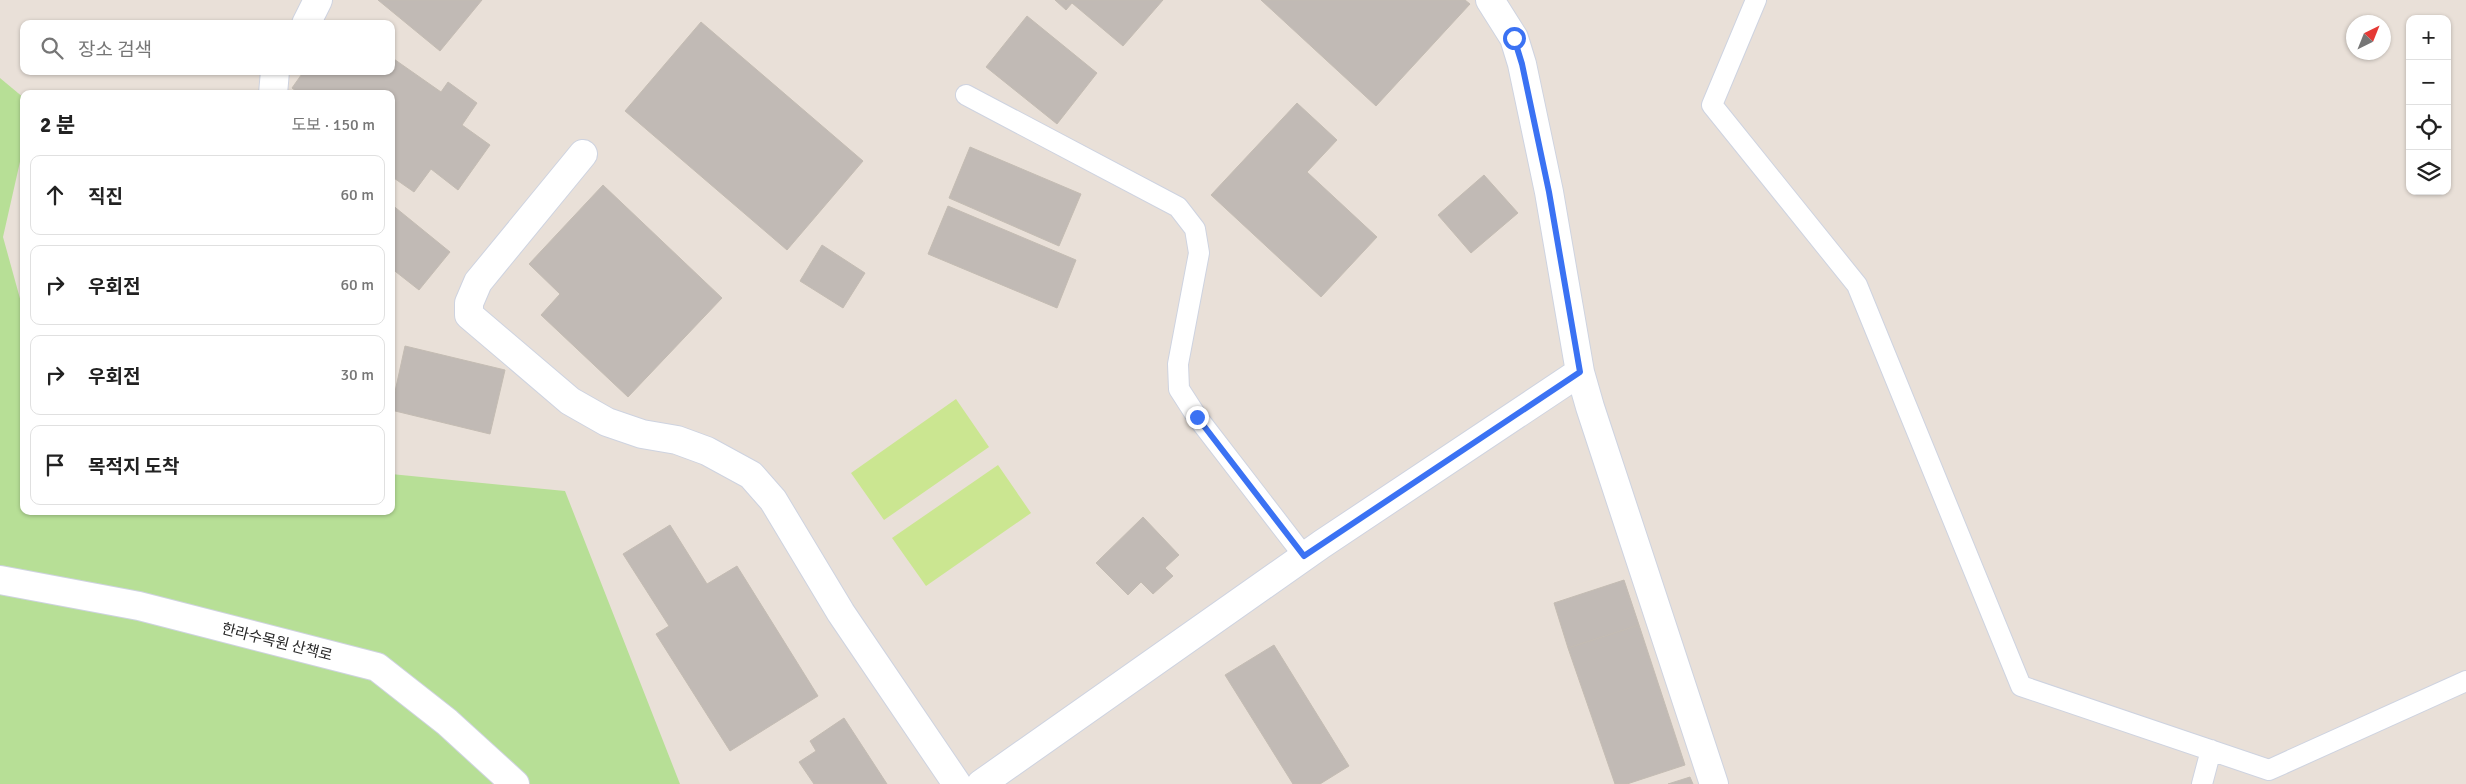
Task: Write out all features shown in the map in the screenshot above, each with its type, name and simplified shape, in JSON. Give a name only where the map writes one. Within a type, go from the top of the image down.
[{"type":"street","points":[[308,20],[318,0]]},
{"type":"street","points":[[1490,0],[1514,38],[1522,64],[1549,192],[1580,372],[1637,554],[1714,784]]},
{"type":"street","points":[[273,90],[275,75]]},
{"type":"street","points":[[583,154],[478,282],[469,303],[469,314],[577,406],[607,422],[624,428],[642,434],[676,440],[707,451],[751,475],[773,500],[841,613],[957,784]]},
{"type":"street","points":[[981,784],[1304,556],[1580,372]]},
{"type":"street","name":"한라수목원 산책로","points":[[0,580],[139,606],[377,667],[447,722],[515,784]]},
{"type":"lane","points":[[1756,0],[1712,105],[1857,286],[2021,686],[2269,770],[2466,681]]},
{"type":"lane","points":[[966,95],[1178,207],[1195,229],[1199,253],[1178,364],[1179,389],[1197,417],[1304,556]]},
{"type":"lane","points":[[2202,784],[2211,750]]},
{"type":"green space","points":[[0,78],[20,95],[20,162],[3,237],[20,299],[20,515],[395,515],[395,474],[565,491],[680,784],[0,784]]},
{"type":"green space","points":[[956,399],[989,447],[884,520],[851,473]]},
{"type":"green space","points":[[998,465],[1031,513],[926,586],[892,538]]},
{"type":"building","points":[[378,0],[482,0],[440,51]]},
{"type":"building","points":[[1055,0],[1163,0],[1123,46],[1072,3],[1066,10]]},
{"type":"building","points":[[1261,0],[1465,0],[1470,4],[1376,106]]},
{"type":"building","points":[[1027,16],[1097,73],[1057,124],[986,67]]},
{"type":"building","points":[[701,22],[863,161],[787,250],[625,111]]},
{"type":"building","points":[[395,60],[441,92],[448,82],[477,103],[462,125],[490,145],[458,190],[431,169],[414,192],[395,179],[395,90],[295,90],[292,88],[301,75],[395,75]]},
{"type":"building","points":[[1297,103],[1337,140],[1307,172],[1377,237],[1321,297],[1211,195]]},
{"type":"building","points":[[970,147],[1081,194],[1059,246],[949,198]]},
{"type":"building","points":[[1484,175],[1518,213],[1471,253],[1438,215]]},
{"type":"building","points":[[603,185],[722,298],[628,397],[541,315],[560,294],[529,264]]},
{"type":"building","points":[[948,206],[1076,260],[1057,308],[928,254]]},
{"type":"building","points":[[395,207],[450,252],[419,290],[395,271]]},
{"type":"building","points":[[822,245],[865,273],[843,308],[800,281]]},
{"type":"building","points":[[405,346],[505,370],[490,434],[395,411],[395,392]]},
{"type":"building","points":[[1143,517],[1179,555],[1165,568],[1173,576],[1153,594],[1141,582],[1128,595],[1096,563]]},
{"type":"building","points":[[670,525],[707,584],[737,566],[818,696],[730,751],[656,634],[669,626],[623,554]]},
{"type":"building","points":[[1624,580],[1639,625],[1568,648],[1554,603]]},
{"type":"building","points":[[1639,625],[1685,765],[1627,784],[1615,784],[1568,648]]},
{"type":"building","points":[[1274,645],[1349,766],[1320,784],[1293,784],[1225,675]]},
{"type":"building","points":[[844,718],[887,784],[814,784],[799,762],[816,751],[810,741]]},
{"type":"building","points":[[1690,777],[1693,784],[1668,784]]},
{"type":"route","points":[[1197,417],[1304,556],[1580,372],[1549,192],[1522,64],[1514,38]]}]
